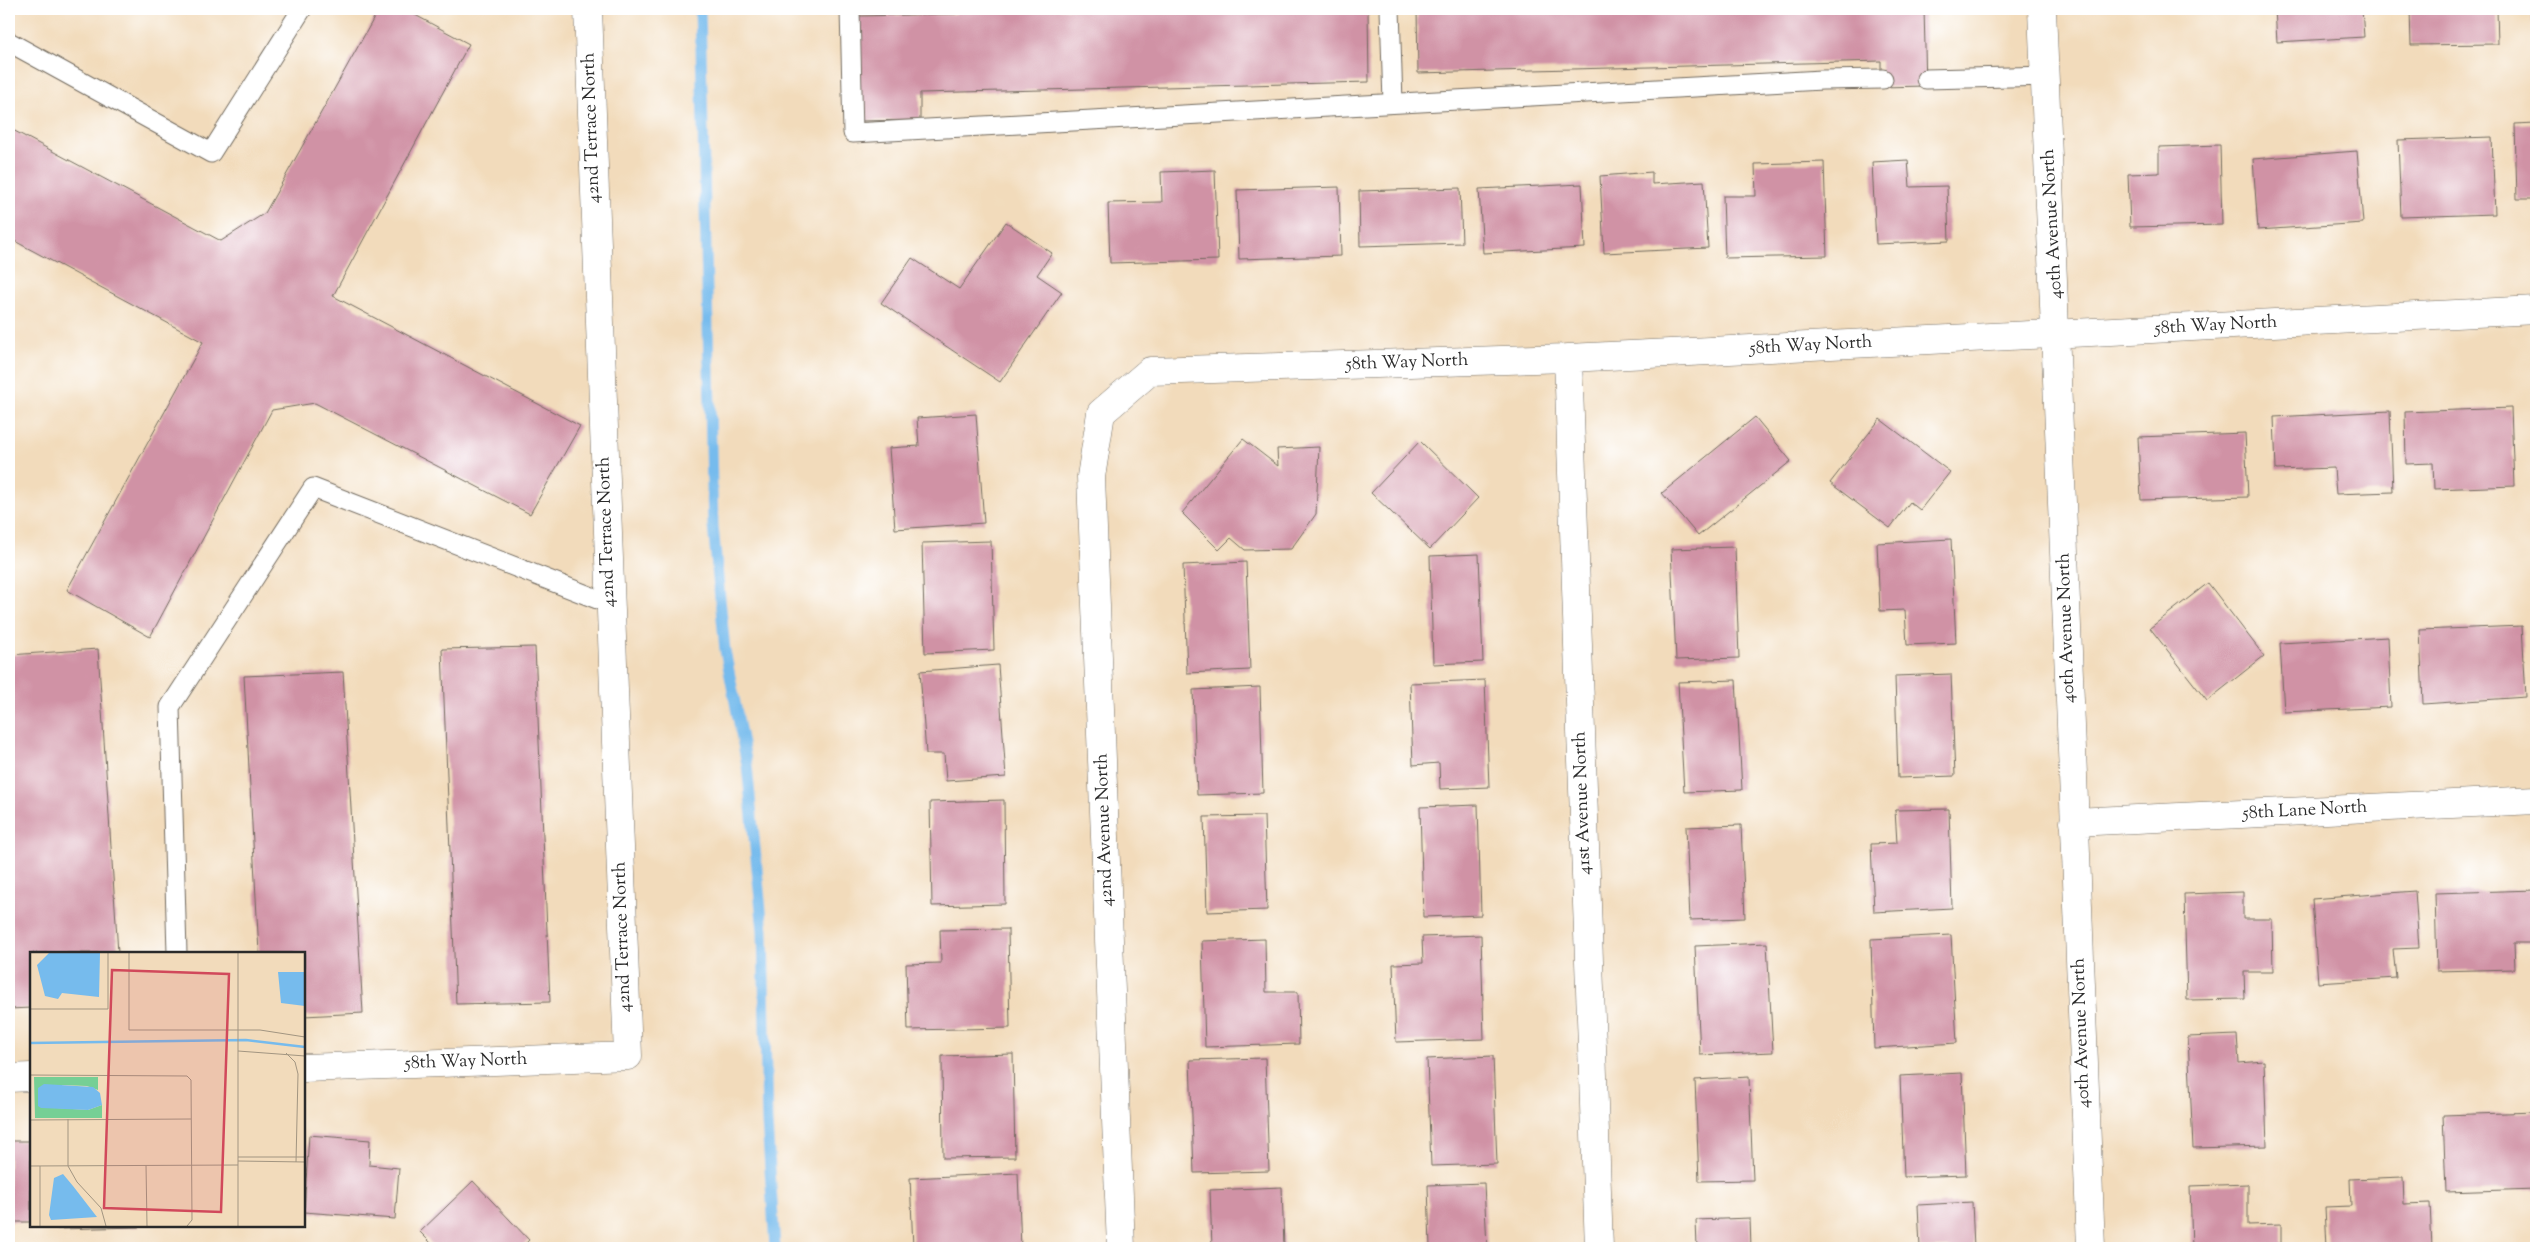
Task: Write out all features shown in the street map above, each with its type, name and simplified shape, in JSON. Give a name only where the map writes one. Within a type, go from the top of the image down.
[{"type":"street","name":"42nd Terrace North","points":[[588,9],[628,1056]]},
{"type":"street","name":"40th Avenue North","points":[[2042,9],[2058,334],[2074,822],[2091,1248]]},
{"type":"street","name":"58th Way North","points":[[1101,413],[1150,371],[1568,358],[2536,310]]},
{"type":"street","name":"41st Avenue North","points":[[1568,358],[1599,1248]]},
{"type":"street","name":"42nd Avenue North","points":[[1101,413],[1091,477],[1120,1248]]},
{"type":"street","name":"58th Lane North","points":[[2074,822],[2536,800]]},
{"type":"street","name":"58th Way North","points":[[305,1068],[628,1056]]},
{"type":"street","points":[[9,1078],[30,1077]]},
{"type":"lane","points":[[9,42],[211,153],[302,9]]},
{"type":"lane","points":[[850,9],[853,132],[1822,80],[1883,79]]},
{"type":"lane","points":[[1390,9],[1393,103]]},
{"type":"lane","points":[[1926,79],[2046,76]]},
{"type":"lane","points":[[177,952],[170,707],[313,488],[610,604]]},
{"type":"building","points":[[379,9],[404,9],[469,44],[333,296],[580,426],[530,514],[315,403],[272,410],[150,637],[67,590],[203,342],[9,238],[9,128],[221,241],[265,213]]},
{"type":"building","points":[[956,9],[1368,9],[1369,82],[920,93],[920,120],[859,121],[857,16],[956,14]]},
{"type":"building","points":[[1417,9],[1924,9],[1926,86],[1881,87],[1881,61],[1418,73]]},
{"type":"building","points":[[2275,9],[2362,9],[2364,37],[2277,42]]},
{"type":"building","points":[[2410,9],[2497,9],[2498,44],[2411,45]]},
{"type":"building","points":[[2531,9],[2536,9],[2536,21],[2531,21]]},
{"type":"building","points":[[2536,123],[2536,199],[2517,199],[2515,124]]},
{"type":"building","points":[[2492,137],[2495,214],[2401,217],[2398,140]]},
{"type":"building","points":[[2220,145],[2222,225],[2130,227],[2128,174],[2159,173],[2159,147]]},
{"type":"building","points":[[2357,151],[2363,223],[2258,230],[2253,159]]},
{"type":"building","points":[[1908,160],[1910,187],[1947,186],[1949,241],[1876,244],[1872,162]]},
{"type":"building","points":[[1824,162],[1827,256],[1725,258],[1723,196],[1756,196],[1755,164]]},
{"type":"building","points":[[1215,170],[1218,260],[1110,263],[1108,203],[1162,202],[1161,172]]},
{"type":"building","points":[[1652,172],[1652,184],[1704,181],[1708,248],[1604,253],[1600,176]]},
{"type":"building","points":[[1582,184],[1585,248],[1483,253],[1479,189]]},
{"type":"building","points":[[1339,187],[1341,256],[1239,259],[1237,190]]},
{"type":"building","points":[[1460,188],[1462,243],[1360,246],[1359,191]]},
{"type":"building","points":[[1006,222],[1052,253],[1037,275],[1062,292],[1000,382],[881,303],[912,258],[959,289]]},
{"type":"building","points":[[2511,408],[2514,486],[2434,489],[2433,463],[2406,464],[2405,412]]},
{"type":"building","points":[[2390,411],[2393,492],[2336,494],[2334,468],[2276,470],[2274,417]]},
{"type":"building","points":[[976,414],[984,523],[895,529],[889,448],[919,446],[917,418]]},
{"type":"building","points":[[1755,417],[1791,461],[1698,536],[1662,493]]},
{"type":"building","points":[[1880,419],[1950,472],[1920,510],[1910,502],[1890,528],[1830,483]]},
{"type":"building","points":[[2245,433],[2248,497],[2141,500],[2138,437]]},
{"type":"building","points":[[1243,439],[1278,466],[1277,449],[1319,447],[1316,514],[1291,549],[1245,550],[1231,538],[1219,550],[1182,513]]},
{"type":"building","points":[[1420,441],[1478,498],[1430,549],[1371,493]]},
{"type":"building","points":[[1951,539],[1956,643],[1907,645],[1905,610],[1880,611],[1877,543]]},
{"type":"building","points":[[991,541],[994,650],[925,653],[922,543]]},
{"type":"building","points":[[1735,547],[1739,658],[1676,660],[1671,549]]},
{"type":"building","points":[[1479,554],[1483,662],[1433,664],[1430,556]]},
{"type":"building","points":[[1246,562],[1250,670],[1187,673],[1183,565]]},
{"type":"building","points":[[2208,583],[2264,656],[2207,701],[2150,628]]},
{"type":"building","points":[[2522,626],[2526,697],[2423,704],[2420,630]]},
{"type":"building","points":[[2388,637],[2391,707],[2284,712],[2280,643]]},
{"type":"building","points":[[535,647],[550,1002],[456,1004],[442,649]]},
{"type":"building","points":[[98,649],[118,952],[30,952],[30,1008],[9,1009],[9,655]]},
{"type":"building","points":[[998,665],[1006,777],[946,781],[944,754],[926,754],[920,671]]},
{"type":"building","points":[[343,672],[363,1013],[305,1016],[305,952],[259,952],[244,676]]},
{"type":"building","points":[[1951,674],[1955,776],[1898,778],[1895,676]]},
{"type":"building","points":[[1485,680],[1489,787],[1440,789],[1439,763],[1413,765],[1410,683]]},
{"type":"building","points":[[1736,680],[1742,790],[1684,792],[1678,682]]},
{"type":"building","points":[[1260,687],[1263,793],[1197,795],[1193,690]]},
{"type":"building","points":[[1004,800],[1005,904],[932,906],[930,802]]},
{"type":"building","points":[[1478,805],[1481,915],[1423,917],[1420,807]]},
{"type":"building","points":[[1949,809],[1952,908],[1874,912],[1871,844],[1897,843],[1895,810]]},
{"type":"building","points":[[1264,816],[1267,910],[1207,912],[1204,817]]},
{"type":"building","points":[[1741,825],[1745,918],[1690,920],[1686,827]]},
{"type":"building","points":[[2536,890],[2536,943],[2514,943],[2515,969],[2437,971],[2435,893]]},
{"type":"building","points":[[2415,891],[2419,948],[2393,949],[2396,978],[2318,983],[2312,899]]},
{"type":"building","points":[[2243,892],[2243,919],[2272,919],[2273,972],[2244,972],[2245,999],[2187,1000],[2184,894]]},
{"type":"building","points":[[1008,929],[1010,1028],[908,1030],[906,964],[941,963],[940,930]]},
{"type":"building","points":[[1481,935],[1484,1039],[1396,1042],[1393,964],[1423,963],[1422,937]]},
{"type":"building","points":[[1951,935],[1957,1043],[1874,1048],[1871,939]]},
{"type":"building","points":[[1265,939],[1266,992],[1298,992],[1299,1044],[1205,1047],[1202,941]]},
{"type":"building","points":[[1767,943],[1773,1052],[1700,1055],[1695,946]]},
{"type":"building","points":[[2237,1035],[2239,1063],[2264,1061],[2267,1146],[2193,1148],[2188,1037]]},
{"type":"building","points":[[1013,1054],[1015,1157],[943,1158],[942,1056]]},
{"type":"building","points":[[1493,1056],[1497,1164],[1431,1166],[1427,1059]]},
{"type":"building","points":[[1265,1058],[1269,1171],[1194,1173],[1190,1060]]},
{"type":"building","points":[[1962,1073],[1966,1175],[1904,1177],[1900,1076]]},
{"type":"building","points":[[1749,1077],[1753,1180],[1699,1181],[1695,1080]]},
{"type":"building","points":[[2536,1112],[2536,1189],[2446,1192],[2443,1115]]},
{"type":"building","points":[[309,1135],[370,1140],[369,1165],[399,1168],[395,1219],[305,1212]]},
{"type":"building","points":[[9,1141],[30,1141],[30,1222],[9,1222]]},
{"type":"building","points":[[1018,1173],[1021,1248],[913,1248],[910,1178]]},
{"type":"building","points":[[2403,1177],[2404,1204],[2430,1203],[2432,1248],[2327,1248],[2325,1207],[2351,1206],[2350,1179]]},
{"type":"building","points":[[473,1181],[529,1240],[521,1248],[436,1248],[420,1232]]},
{"type":"building","points":[[1484,1183],[1487,1248],[1430,1248],[1428,1185]]},
{"type":"building","points":[[2248,1184],[2248,1225],[2281,1224],[2281,1248],[2192,1248],[2190,1186]]},
{"type":"building","points":[[1282,1187],[1284,1248],[1212,1248],[1210,1190]]},
{"type":"building","points":[[1972,1202],[1974,1248],[1920,1248],[1918,1205]]},
{"type":"building","points":[[1750,1218],[1751,1248],[1697,1248],[1696,1220]]},
{"type":"building","points":[[57,1227],[139,1227],[57,1229]]},
{"type":"waterway","points":[[700,9],[713,526],[725,650],[747,765],[763,931],[767,1122],[775,1248]]}]
